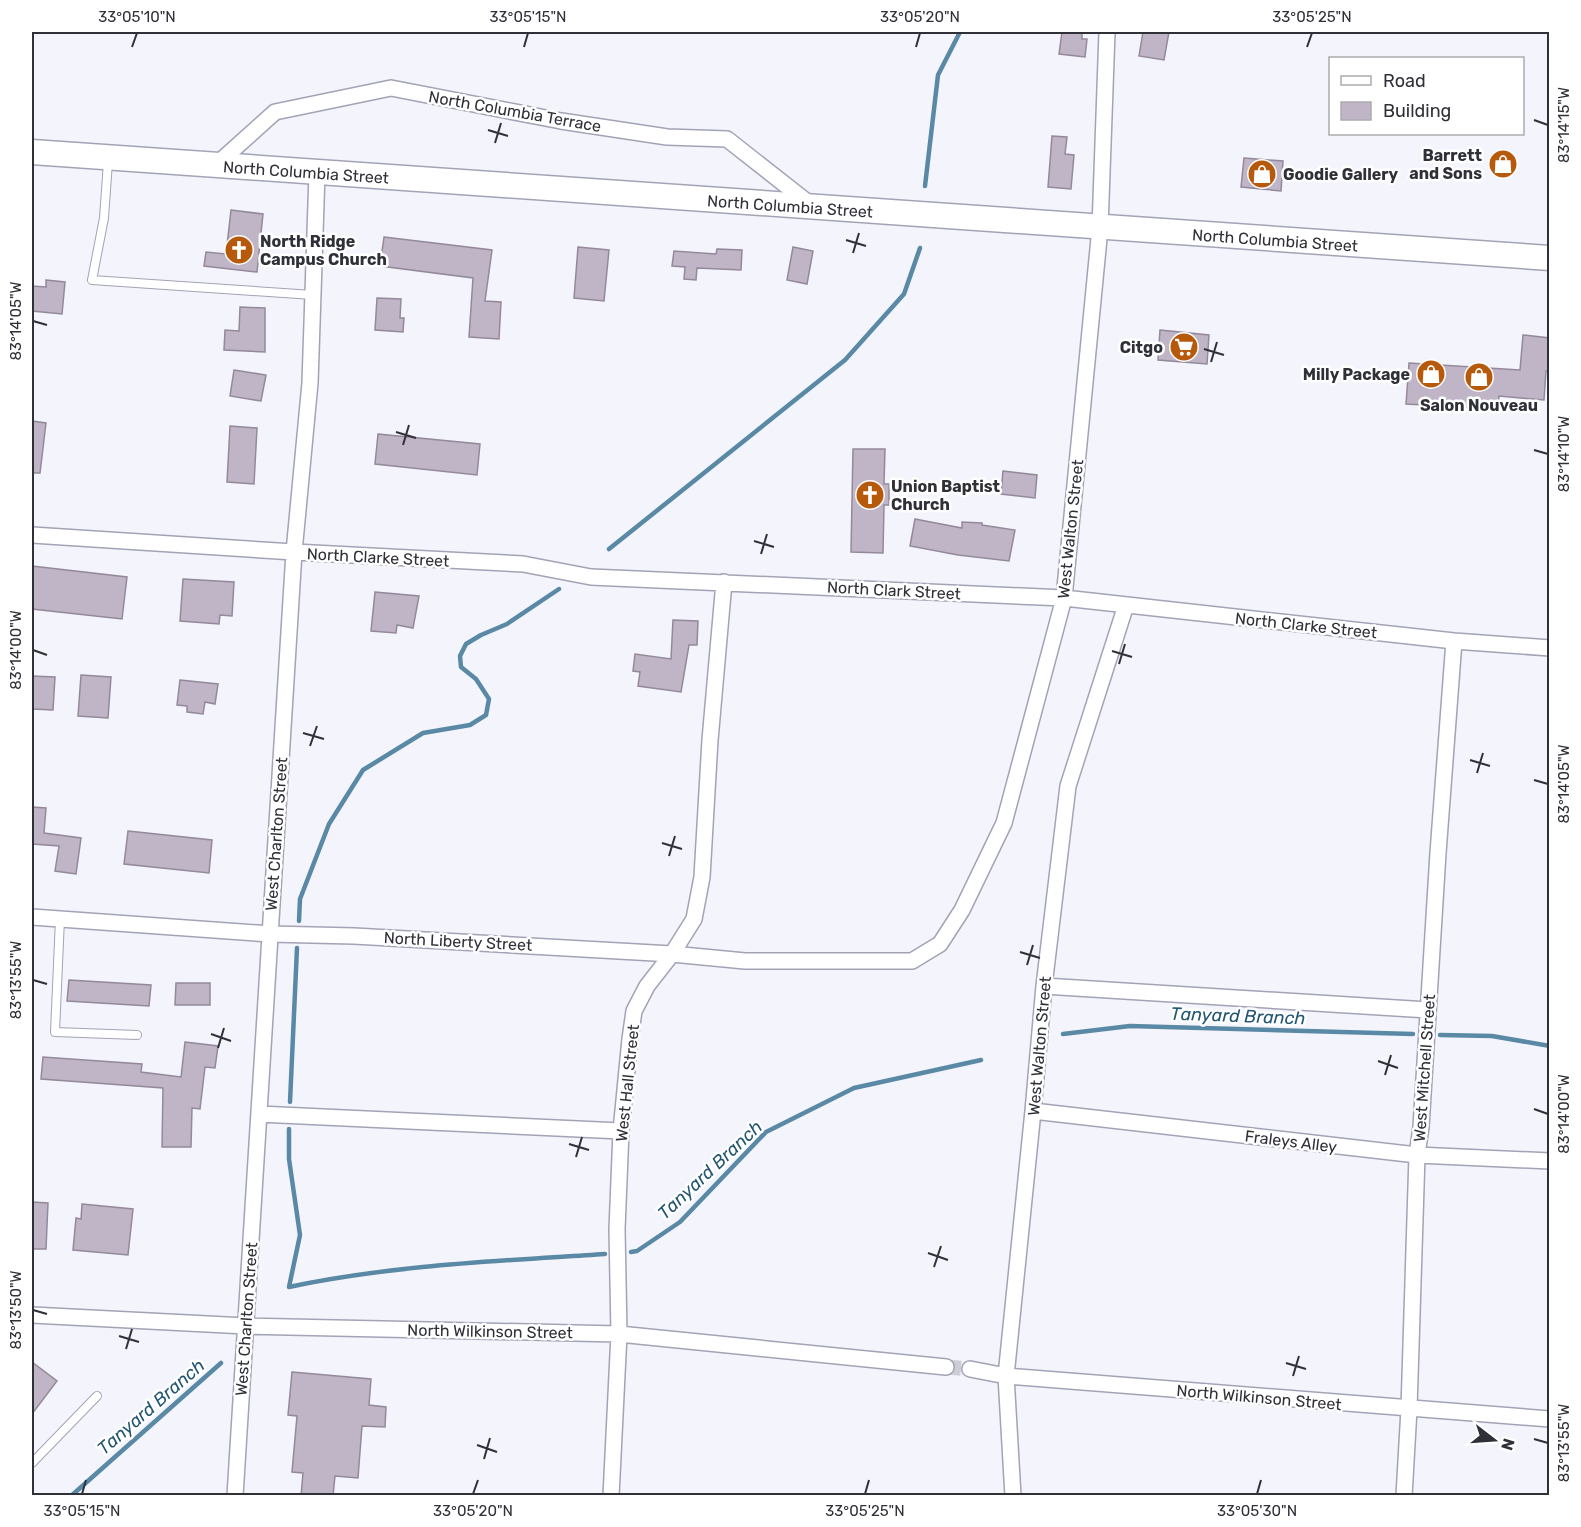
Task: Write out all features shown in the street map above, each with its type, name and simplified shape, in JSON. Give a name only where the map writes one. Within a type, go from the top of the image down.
[{"type":"main road","name":"North Columbia Street","points":[[32,152],[1550,258]]},
{"type":"street","name":"West Walton Street","points":[[885,962],[912,961],[940,944],[962,910],[1004,823],[1064,598],[1100,228],[1107,32]]},
{"type":"street","name":"North Columbia Terrace","points":[[216,165],[275,112],[391,88],[561,121],[667,137],[727,139],[814,207]]},
{"type":"street","name":"West Charlton Street","points":[[235,1496],[294,552],[310,383],[317,172]]},
{"type":"street","name":"North Clarke Street","points":[[32,535],[524,564],[591,577],[724,582]]},
{"type":"street","name":"North Clark Street","points":[[724,582],[1064,598]]},
{"type":"street","name":"West Hall Street","points":[[612,1496],[620,1334],[617,1229],[621,1131],[630,1039],[634,1011],[647,986],[672,954],[694,919],[702,877],[710,740],[724,582]]},
{"type":"street","name":"North Clarke Street","points":[[1064,598],[1455,641],[1550,648]]},
{"type":"street","name":"West Walton Street","points":[[1013,1496],[1006,1376],[1044,986],[1068,786],[1126,604]]},
{"type":"street","name":"West Mitchell Street","points":[[1404,1496],[1417,1155],[1455,641]]},
{"type":"street","name":"North Liberty Street","points":[[32,916],[270,934],[354,936],[672,954],[745,961],[885,962]]},
{"type":"street","points":[[1044,986],[1428,1010]]},
{"type":"street","name":"Fraleys Alley","points":[[1033,1111],[1417,1155],[1550,1161]]},
{"type":"street","points":[[259,1114],[621,1131]]},
{"type":"street","name":"North Wilkinson Street","points":[[32,1315],[246,1326],[620,1334],[946,1367]]},
{"type":"street","name":"North Wilkinson Street","points":[[970,1369],[1006,1376],[1550,1419]]},
{"type":"lane","points":[[109,158],[104,218],[92,280],[313,295]]},
{"type":"lane","points":[[60,919],[55,1032],[137,1035]]},
{"type":"lane","points":[[32,1463],[97,1396]]},
{"type":"building","points":[[1062,32],[1082,32],[1082,39],[1087,39],[1085,57],[1059,54]]},
{"type":"building","points":[[1143,32],[1169,32],[1164,60],[1139,56]]},
{"type":"building","points":[[1052,136],[1067,137],[1065,154],[1074,155],[1071,189],[1048,187]]},
{"type":"building","name":"Goodie Gallery","points":[[1244,158],[1283,161],[1281,191],[1241,187]]},
{"type":"building","points":[[231,210],[263,214],[257,272],[204,266],[206,252],[226,254]]},
{"type":"building","points":[[384,237],[492,250],[485,301],[501,302],[499,339],[469,337],[473,278],[380,266]]},
{"type":"building","points":[[578,247],[609,250],[604,301],[574,298]]},
{"type":"building","points":[[793,247],[813,251],[807,284],[787,280]]},
{"type":"building","points":[[717,249],[742,250],[741,270],[697,268],[696,280],[684,279],[685,267],[672,266],[674,251],[716,254]]},
{"type":"building","points":[[46,280],[65,282],[62,314],[32,311],[32,286],[46,287]]},
{"type":"building","points":[[377,298],[401,299],[400,318],[404,318],[403,332],[375,330]]},
{"type":"building","points":[[240,307],[265,308],[265,352],[224,350],[225,330],[239,331]]},
{"type":"building","name":"Citgo","points":[[1160,330],[1209,335],[1207,364],[1158,360]]},
{"type":"building","points":[[1523,335],[1550,338],[1550,371],[1546,371],[1544,400],[1499,396],[1498,409],[1406,404],[1409,363],[1520,370]]},
{"type":"building","points":[[234,370],[266,375],[261,401],[230,396]]},
{"type":"building","points":[[32,421],[46,423],[40,473],[32,473]]},
{"type":"building","points":[[230,426],[257,428],[254,484],[227,482]]},
{"type":"building","points":[[378,434],[480,444],[477,475],[375,464]]},
{"type":"building","name":"Union Baptist Church","points":[[853,449],[885,449],[884,484],[889,484],[889,505],[884,505],[883,553],[851,552]]},
{"type":"building","points":[[1003,471],[1037,475],[1035,498],[1001,494]]},
{"type":"building","points":[[915,519],[962,528],[962,522],[982,523],[982,525],[1015,530],[1009,561],[910,546]]},
{"type":"building","points":[[32,566],[127,577],[122,619],[32,609]]},
{"type":"building","points":[[183,579],[234,582],[232,616],[220,615],[219,624],[180,621]]},
{"type":"building","points":[[375,592],[419,596],[413,628],[397,625],[396,633],[371,631]]},
{"type":"building","points":[[673,620],[698,621],[697,645],[689,645],[681,692],[638,686],[640,672],[633,671],[635,654],[671,659]]},
{"type":"building","points":[[81,675],[111,677],[108,718],[78,716]]},
{"type":"building","points":[[32,676],[55,677],[53,710],[32,709]]},
{"type":"building","points":[[180,680],[218,684],[215,704],[205,702],[203,714],[187,712],[187,706],[177,705]]},
{"type":"building","points":[[32,807],[46,808],[44,833],[81,838],[76,874],[55,871],[59,846],[32,844]]},
{"type":"building","points":[[128,831],[212,840],[209,873],[124,864]]},
{"type":"building","points":[[69,980],[151,985],[149,1006],[67,1001]]},
{"type":"building","points":[[176,983],[210,983],[210,1005],[175,1005]]},
{"type":"building","points":[[185,1042],[218,1046],[215,1068],[205,1067],[200,1109],[192,1108],[191,1147],[162,1147],[163,1088],[41,1079],[43,1057],[142,1064],[141,1072],[181,1077]]},
{"type":"building","points":[[32,1202],[48,1203],[46,1249],[32,1249]]},
{"type":"building","points":[[82,1204],[133,1209],[128,1255],[73,1250],[76,1218],[81,1219]]},
{"type":"building","points":[[32,1362],[57,1381],[32,1414]]},
{"type":"building","points":[[292,1372],[371,1379],[369,1405],[386,1407],[385,1427],[362,1426],[358,1478],[335,1476],[333,1496],[301,1496],[303,1473],[292,1472],[297,1416],[288,1415]]},
{"type":"waterway","points":[[925,186],[938,75],[960,32]]},
{"type":"waterway","points":[[609,549],[845,360],[904,294],[920,248]]},
{"type":"waterway","points":[[299,921],[300,899],[329,824],[363,770],[423,733],[470,725],[486,715],[489,699],[476,679],[461,667],[460,656],[466,644],[507,624],[559,589]]},
{"type":"waterway","points":[[290,1102],[297,948]]},
{"type":"waterway","name":"Tanyard Branch","points":[[1063,1034],[1130,1026],[1413,1034]]},
{"type":"waterway","name":"Tanyard Branch","points":[[1440,1035],[1492,1036],[1550,1046]]},
{"type":"waterway","name":"Tanyard Branch","points":[[631,1252],[637,1251],[680,1222],[766,1132],[854,1088],[981,1060]]},
{"type":"waterway","name":"Tanyard Branch","points":[[289,1129],[289,1159],[300,1235],[289,1287],[407,1269],[605,1254]]},
{"type":"waterway","name":"Tanyard Branch","points":[[71,1496],[221,1363]]},
{"type":"tunnel","points":[[946,1367],[970,1369]]},
{"type":"place","name":"Barrett and Sons","points":[[1503,164]]},
{"type":"place","name":"Goodie Gallery","points":[[1262,174]]},
{"type":"place","name":"North Ridge Campus Church","points":[[239,250]]},
{"type":"place","name":"Citgo","points":[[1184,347]]},
{"type":"place","name":"Milly Package","points":[[1431,374]]},
{"type":"place","name":"Salon Nouveau","points":[[1479,377]]},
{"type":"place","name":"Union Baptist Church","points":[[870,495]]}]
